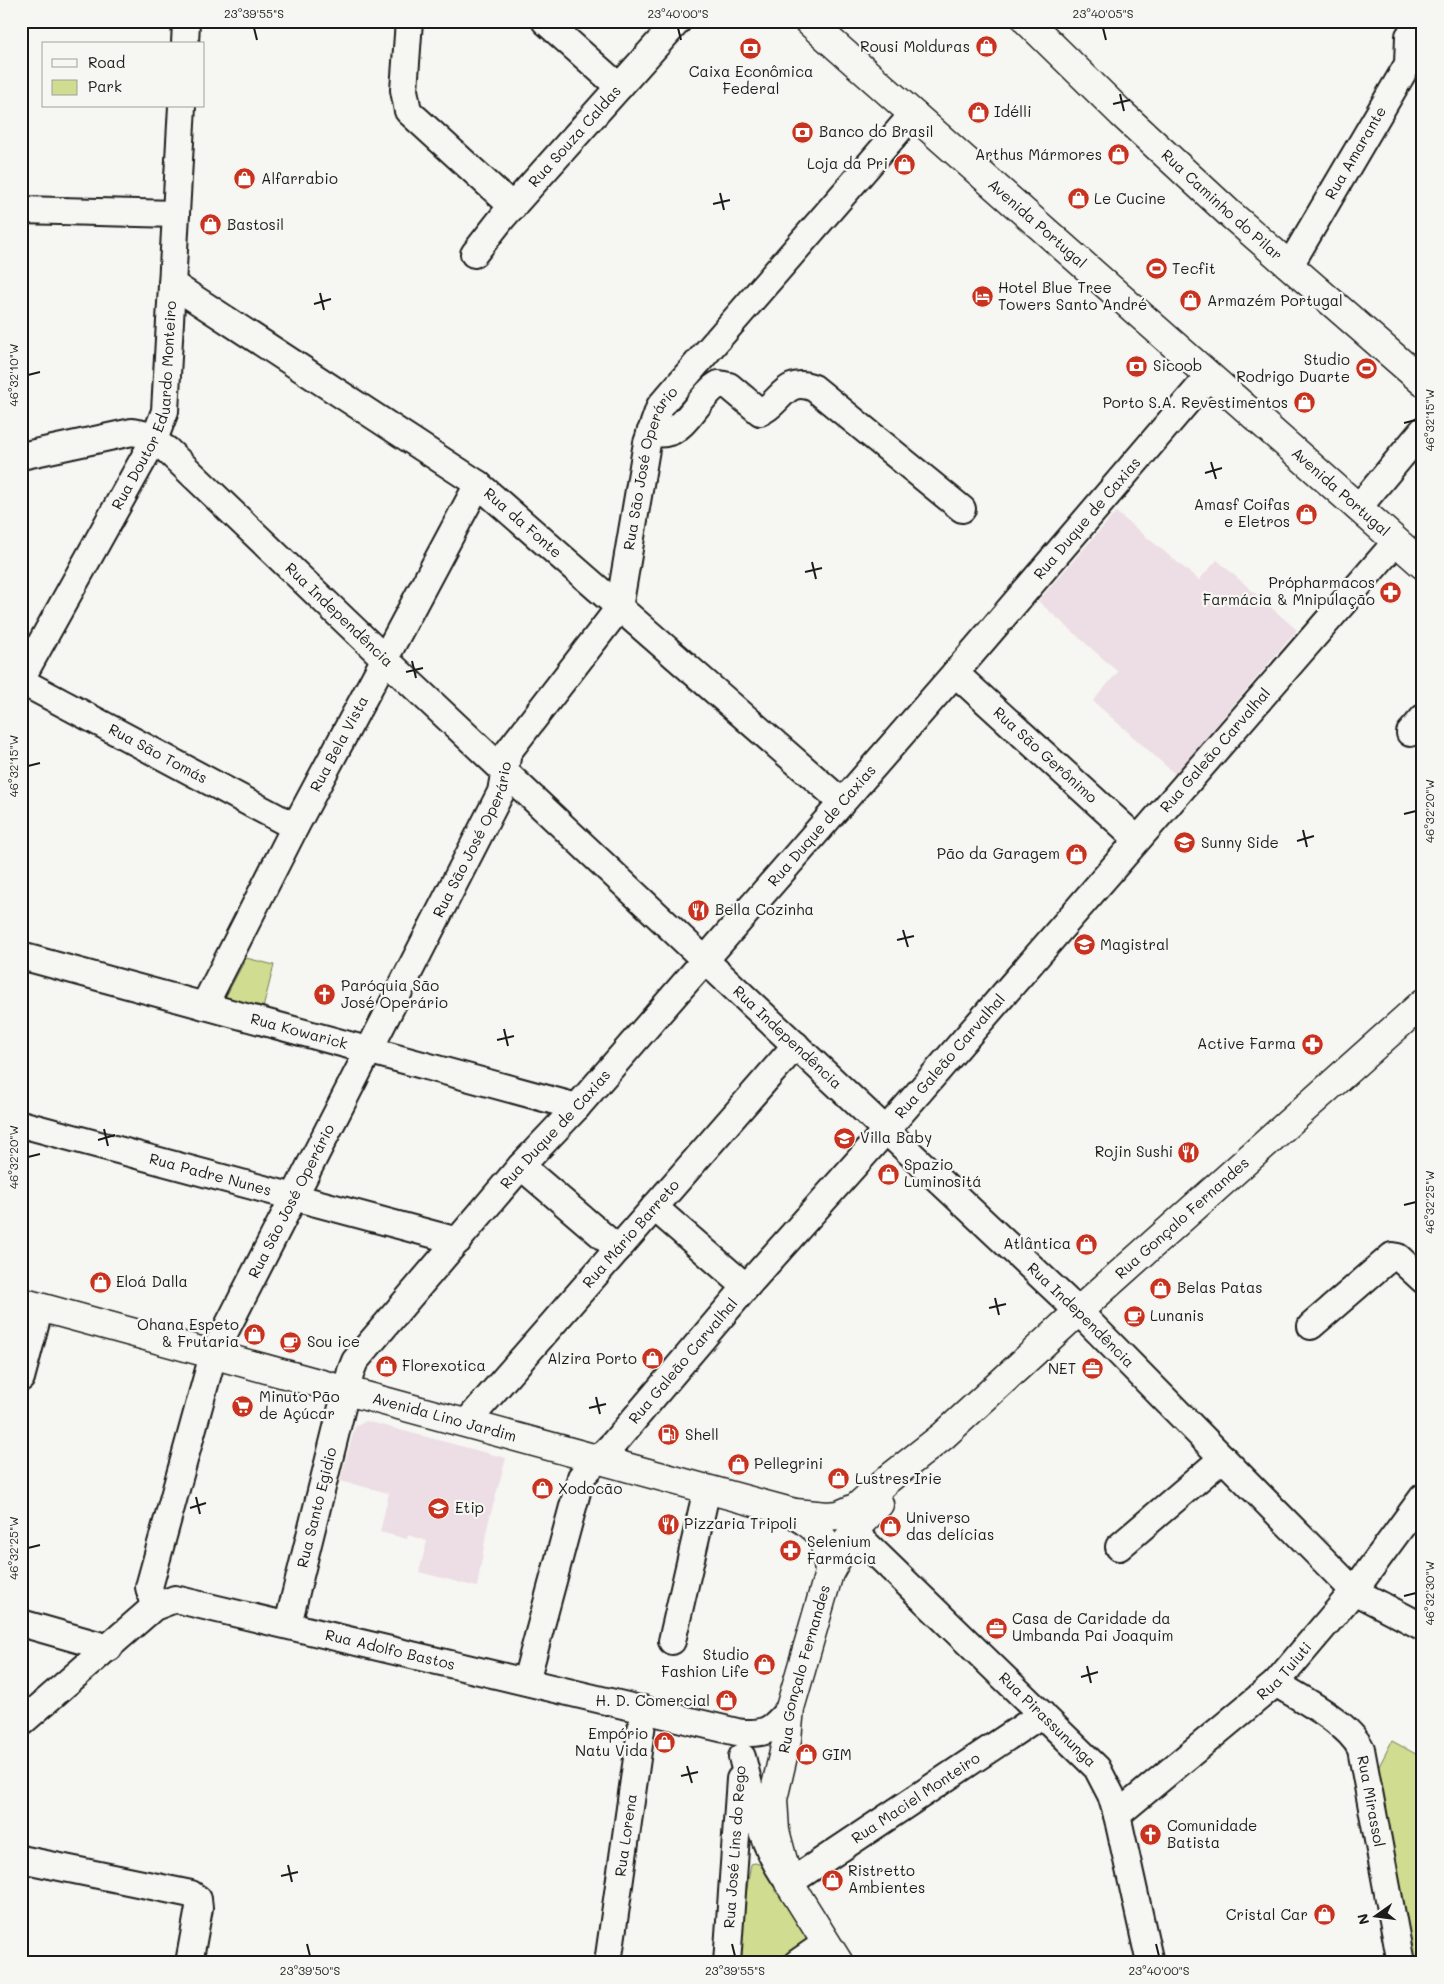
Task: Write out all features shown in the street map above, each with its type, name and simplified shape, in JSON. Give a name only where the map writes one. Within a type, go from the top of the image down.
[{"type":"main road","name":"Avenida Portugal","points":[[808,21],[1423,565]]},
{"type":"main road","name":"Rua Caminho do Pilar","points":[[1027,21],[1122,114],[1229,214],[1423,382]]},
{"type":"main road","name":"Rua Gonçalo Fernandes","points":[[832,1953],[789,1883],[775,1830],[772,1809],[775,1789],[788,1739],[790,1708],[829,1573],[853,1531],[944,1436],[1423,1003]]},
{"type":"main road","name":"Avenida Lino Jardim","points":[[30,1305],[791,1512],[812,1525],[822,1535],[827,1548],[829,1573]]},
{"type":"main road","name":"Rua Gonçalo Fernandes","points":[[791,1512],[827,1516],[849,1512],[944,1436]]},
{"type":"street","points":[[185,42],[186,21]]},
{"type":"street","points":[[409,21],[404,90],[408,110],[513,206]]},
{"type":"street","points":[[545,21],[619,87]]},
{"type":"street","name":"Rua Souza Caldas","points":[[474,254],[513,206],[678,21]]},
{"type":"street","name":"Rua Amarante","points":[[1290,265],[1408,64],[1409,36]]},
{"type":"street","name":"Rua Doutor Eduardo Monteiro","points":[[21,680],[154,440],[164,411],[182,108]]},
{"type":"street","name":"Rua São José Operário","points":[[154,1607],[149,1587],[213,1355],[292,1197],[501,792],[508,752],[618,608],[650,433],[660,406],[913,114]]},
{"type":"street","points":[[21,210],[176,214]]},
{"type":"street","name":"Rua da Fonte","points":[[172,284],[478,484],[842,802]]},
{"type":"street","name":"Rua Duque de Caxias","points":[[346,1391],[356,1361],[521,1166],[577,1107],[955,673],[1209,376]]},
{"type":"street","points":[[650,433],[666,433],[677,428],[719,384],[729,386],[760,412],[786,390],[806,385],[814,388],[962,509]]},
{"type":"street","points":[[1358,508],[1423,430]]},
{"type":"street","points":[[21,456],[132,432],[143,434],[154,440]]},
{"type":"street","name":"Rua Independência","points":[[154,440],[1079,1312],[1354,1592],[1423,1627]]},
{"type":"street","name":"Rua Bela Vista","points":[[204,1006],[295,828],[478,484]]},
{"type":"street","name":"Rua Galeão Carvalhal","points":[[526,1681],[581,1477],[614,1443],[746,1287],[887,1130],[1396,542]]},
{"type":"street","name":"Rua São Gerônimo","points":[[955,673],[1137,839]]},
{"type":"street","name":"Rua São Tomás","points":[[21,680],[295,828]]},
{"type":"street","name":"Rua Kowarick","points":[[21,956],[577,1107]]},
{"type":"street","name":"Rua Mário Barreto","points":[[466,1423],[796,1045]]},
{"type":"street","name":"Rua Padre Nunes","points":[[21,1124],[458,1241]]},
{"type":"street","points":[[521,1166],[618,1249]]},
{"type":"street","points":[[654,1208],[746,1287]]},
{"type":"street","points":[[1311,1326],[1392,1256],[1398,1257],[1423,1280]]},
{"type":"street","points":[[21,1378],[30,1305]]},
{"type":"street","name":"Rua Santo Egidio","points":[[288,1624],[346,1391]]},
{"type":"street","points":[[1119,1548],[1223,1458]]},
{"type":"street","points":[[672,1641],[707,1489]]},
{"type":"street","name":"Rua Tuiuti","points":[[1117,1815],[1276,1683],[1354,1592],[1423,1497]]},
{"type":"street","name":"Rua Pirassununga","points":[[853,1531],[1097,1768],[1111,1795],[1117,1815],[1150,1963]]},
{"type":"street","name":"Rua Adolfo Bastos","points":[[21,1723],[154,1607],[175,1599],[288,1624],[737,1732],[756,1734],[767,1731],[778,1724],[790,1708]]},
{"type":"street","points":[[21,1623],[109,1648]]},
{"type":"street","name":"Rua Mirassol","points":[[1276,1683],[1346,1730],[1362,1749],[1401,1963]]},
{"type":"street","name":"Rua Lorena","points":[[608,1963],[644,1709]]},
{"type":"street","name":"Rua Maciel Monteiro","points":[[789,1883],[1042,1714]]},
{"type":"street","name":"Rua José Lins do Rego","points":[[727,1963],[742,1757],[742,1747],[737,1732]]},
{"type":"street","points":[[742,1757],[762,1836],[771,1856],[789,1883]]},
{"type":"street","points":[[21,1859],[191,1894],[198,1899],[198,1919],[189,1963]]},
{"type":"street","points":[[797,1963],[832,1953]]},
{"type":"shaded area","points":[[1116,512],[1199,580],[1217,560],[1297,630],[1175,774],[1093,701],[1118,672],[1038,601]]},
{"type":"shaded area","name":"Etip","points":[[366,1421],[506,1458],[488,1524],[477,1587],[419,1572],[427,1541],[408,1535],[407,1539],[380,1532],[389,1493],[340,1481],[355,1427]]},
{"type":"green space","points":[[246,958],[274,965],[263,1008],[225,998]]},
{"type":"green space","points":[[1392,1741],[1423,1758],[1423,1963],[1410,1963],[1376,1772]]},
{"type":"green space","points":[[755,1863],[765,1866],[807,1932],[809,1942],[782,1963],[735,1963],[751,1864]]},
{"type":"place","name":"Rousi Molduras","points":[[986,47]]},
{"type":"place","name":"Caixa Econômica Federal","points":[[751,49]]},
{"type":"place","name":"Idélli","points":[[978,112]]},
{"type":"place","name":"Banco do Brasil","points":[[803,132]]},
{"type":"place","name":"Arthus Mármores","points":[[1118,155]]},
{"type":"place","name":"Loja da Pri","points":[[904,164]]},
{"type":"place","name":"Alfarrabio","points":[[245,179]]},
{"type":"place","name":"Le Cucine","points":[[1078,199]]},
{"type":"place","name":"Bastosil","points":[[211,225]]},
{"type":"place","name":"Tecfit","points":[[1156,269]]},
{"type":"place","name":"Hotel Blue Tree Towers Santo André","points":[[982,297]]},
{"type":"place","name":"Armazém Portugal","points":[[1191,301]]},
{"type":"place","name":"Sicoob","points":[[1137,366]]},
{"type":"place","name":"Studio Rodrigo Duarte","points":[[1366,369]]},
{"type":"place","name":"Porto S.A. Revestimentos","points":[[1304,403]]},
{"type":"place","name":"Amasf Coifas e Eletros","points":[[1306,514]]},
{"type":"place","name":"Própharmacos Farmácia & Mnipulação","points":[[1391,592]]},
{"type":"place","name":"Sunny Side","points":[[1185,843]]},
{"type":"place","name":"Pão da Garagem","points":[[1076,854]]},
{"type":"place","name":"Bella Cozinha","points":[[699,910]]},
{"type":"place","name":"Magistral","points":[[1084,945]]},
{"type":"place","name":"Paróquia São José Operário","points":[[325,995]]},
{"type":"place","name":"Active Farma","points":[[1312,1044]]},
{"type":"place","name":"Villa Baby","points":[[844,1138]]},
{"type":"place","name":"Rojin Sushi","points":[[1189,1152]]},
{"type":"place","name":"Spazio Luminositá","points":[[888,1174]]},
{"type":"place","name":"Atlântica","points":[[1087,1244]]},
{"type":"place","name":"Eloá Dalla","points":[[100,1282]]},
{"type":"place","name":"Belas Patas","points":[[1161,1288]]},
{"type":"place","name":"Lunanis","points":[[1134,1316]]},
{"type":"place","name":"Ohana Espeto & Frutaria","points":[[255,1334]]},
{"type":"place","name":"Sou ice","points":[[291,1342]]},
{"type":"place","name":"Alzira Porto","points":[[653,1359]]},
{"type":"place","name":"Florexotica","points":[[386,1366]]},
{"type":"place","name":"NET","points":[[1092,1369]]},
{"type":"place","name":"Minuto Pão de Açúcar","points":[[243,1406]]},
{"type":"place","name":"Shell","points":[[669,1435]]},
{"type":"place","name":"Pellegrini","points":[[738,1464]]},
{"type":"place","name":"Lustres Irie","points":[[839,1479]]},
{"type":"place","name":"Xodocão","points":[[542,1489]]},
{"type":"place","name":"Etip","points":[[439,1508]]},
{"type":"place","name":"Pizzaria Tripoli","points":[[668,1524]]},
{"type":"place","name":"Universo das delícias","points":[[890,1527]]},
{"type":"place","name":"Selenium Farmácia","points":[[791,1551]]},
{"type":"place","name":"Casa de Caridade da Umbanda Pai Joaquim","points":[[996,1628]]},
{"type":"place","name":"Studio Fashion Life","points":[[765,1664]]},
{"type":"place","name":"H. D. Comercial","points":[[726,1701]]},
{"type":"place","name":"Empório Natu Vida","points":[[664,1743]]},
{"type":"place","name":"GIM","points":[[806,1755]]},
{"type":"place","name":"Comunidade Batista","points":[[1151,1835]]},
{"type":"place","name":"Ristretto Ambientes","points":[[832,1880]]},
{"type":"place","name":"Cristal Car","points":[[1324,1915]]}]
